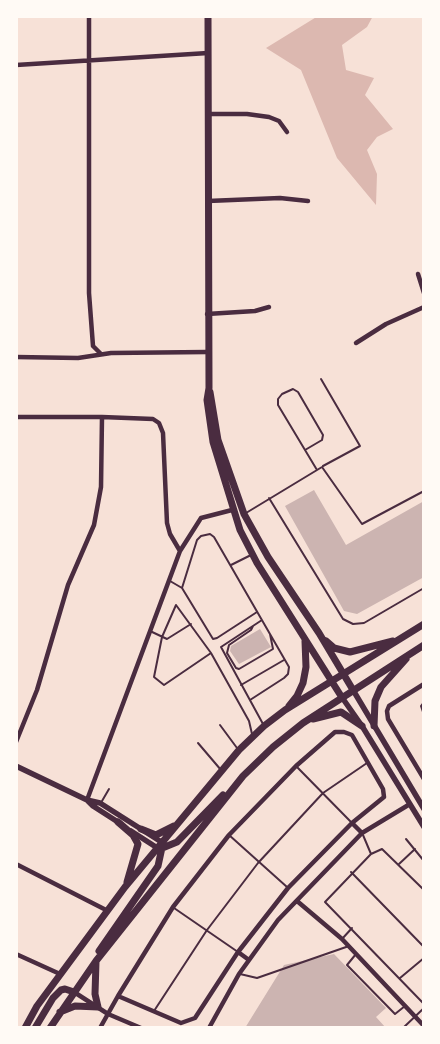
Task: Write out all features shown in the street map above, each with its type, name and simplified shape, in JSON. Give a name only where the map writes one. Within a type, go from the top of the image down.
[{"type":"main road","points":[[208,16],[207,352],[209,388],[218,440],[244,514],[258,541],[319,633],[353,690]]},
{"type":"main road","points":[[209,388],[207,400],[213,442],[232,510],[252,554],[341,696]]},
{"type":"main road","points":[[26,1028],[37,1006],[125,887],[162,846],[221,770],[239,750],[264,726],[286,710],[424,624]]},
{"type":"main road","points":[[319,633],[334,648],[350,652],[402,638]]},
{"type":"main road","points":[[286,710],[297,696],[303,683],[306,667],[305,640]]},
{"type":"main road","points":[[162,846],[177,842],[273,747],[303,723],[341,696],[424,645]]},
{"type":"main road","points":[[374,726],[375,700],[381,687],[411,653]]},
{"type":"main road","points":[[303,723],[324,715],[341,712],[362,726]]},
{"type":"main road","points":[[73,991],[243,776]]},
{"type":"main road","points":[[118,822],[134,836],[138,844],[125,887]]},
{"type":"main road","points":[[141,829],[156,835],[181,822]]},
{"type":"main road","points":[[50,1028],[158,866],[162,846]]},
{"type":"main road","points":[[60,1012],[74,1006],[98,1007],[95,994],[96,961]]},
{"type":"main road","points":[[35,1028],[53,998],[61,990],[73,991]]},
{"type":"street","points":[[89,16],[88,210],[90,293],[93,346],[101,354]]},
{"type":"street","points":[[16,64],[208,53]]},
{"type":"street","points":[[208,114],[247,114],[270,118],[279,122],[287,132]]},
{"type":"street","points":[[208,200],[280,198],[308,201]]},
{"type":"street","points":[[418,274],[424,294]]},
{"type":"street","points":[[207,314],[247,312],[269,307]]},
{"type":"street","points":[[356,343],[386,324],[424,307]]},
{"type":"street","points":[[16,358],[78,358],[101,354],[207,352]]},
{"type":"street","points":[[16,417],[102,417],[153,419],[159,422],[163,433],[167,523],[170,534],[180,551]]},
{"type":"street","points":[[16,742],[37,690],[68,584],[94,525],[101,487],[102,417]]},
{"type":"street","points":[[88,800],[180,551],[201,518],[232,510]]},
{"type":"street","points":[[424,684],[389,706],[388,720],[424,779]]},
{"type":"street","points":[[353,690],[424,809]]},
{"type":"street","points":[[341,696],[362,726],[424,827]]},
{"type":"street","points":[[100,1028],[118,996],[173,907],[229,835],[296,766],[336,732],[352,735],[383,789],[384,798],[352,823],[288,888],[238,952],[195,1018],[181,1023],[118,996]]},
{"type":"street","points":[[16,766],[88,800],[100,803],[141,829],[162,846]]},
{"type":"street","points":[[88,800],[93,806],[118,822],[162,846]]},
{"type":"street","points":[[209,1028],[239,974],[278,920],[362,833],[410,804]]},
{"type":"street","points":[[352,823],[362,833]]},
{"type":"street","points":[[16,864],[108,911]]},
{"type":"street","points":[[296,901],[342,939],[424,1026]]},
{"type":"street","points":[[238,952],[249,960]]},
{"type":"street","points":[[16,954],[60,974]]},
{"type":"street","points":[[73,991],[108,1014],[141,1028]]},
{"type":"lane","points":[[244,514],[360,446],[321,379]]},
{"type":"lane","points":[[304,450],[324,438],[298,392],[293,389],[282,394],[278,399],[278,404],[304,450],[317,470]]},
{"type":"lane","points":[[322,467],[362,524],[424,491]]},
{"type":"lane","points":[[269,498],[343,619],[353,624],[364,623],[424,588]]},
{"type":"lane","points":[[182,588],[200,536],[210,534],[214,537],[231,565],[289,667],[288,674],[250,700]]},
{"type":"lane","points":[[231,565],[252,554]]},
{"type":"lane","points":[[169,580],[182,588],[213,639],[257,612]]},
{"type":"lane","points":[[211,653],[163,686],[154,676],[162,637],[176,606],[211,653],[249,721],[253,737]]},
{"type":"lane","points":[[262,620],[220,647],[264,726]]},
{"type":"lane","points":[[150,631],[169,638],[191,624]]},
{"type":"lane","points":[[253,626],[251,630],[229,645],[227,653],[238,669],[273,649],[269,640],[270,634]]},
{"type":"lane","points":[[241,685],[284,660]]},
{"type":"lane","points":[[424,702],[421,706],[424,716]]},
{"type":"lane","points":[[220,725],[239,750]]},
{"type":"lane","points":[[198,743],[221,770]]},
{"type":"lane","points":[[154,1011],[207,930],[258,862],[323,793],[368,763]]},
{"type":"lane","points":[[296,766],[352,823]]},
{"type":"lane","points":[[100,803],[109,789]]},
{"type":"lane","points":[[362,833],[371,854]]},
{"type":"lane","points":[[229,835],[288,888]]},
{"type":"lane","points":[[406,839],[424,861]]},
{"type":"lane","points":[[424,890],[382,849],[371,854],[351,872],[325,902],[424,1004]]},
{"type":"lane","points":[[399,864],[415,849]]},
{"type":"lane","points":[[351,872],[424,948]]},
{"type":"lane","points":[[173,907],[238,952]]},
{"type":"lane","points":[[342,939],[352,928]]},
{"type":"lane","points":[[239,974],[257,978],[349,946]]},
{"type":"lane","points":[[356,954],[346,965],[395,1014],[405,1006]]},
{"type":"lane","points":[[400,978],[424,958]]},
{"type":"lane","points":[[403,1028],[424,1008]]},
{"type":"shaded area","points":[[318,16],[373,16],[367,27],[342,45],[346,70],[374,78],[365,95],[393,129],[377,137],[367,150],[377,174],[376,205],[337,158],[301,70],[266,48]]},
{"type":"building","points":[[314,490],[346,545],[424,501],[424,577],[357,614],[344,611],[285,506]]},
{"type":"building","points":[[260,629],[271,647],[239,664],[230,651],[231,646]]},
{"type":"building","points":[[334,954],[386,1008],[376,1017],[386,1028],[245,1028],[284,965]]}]
